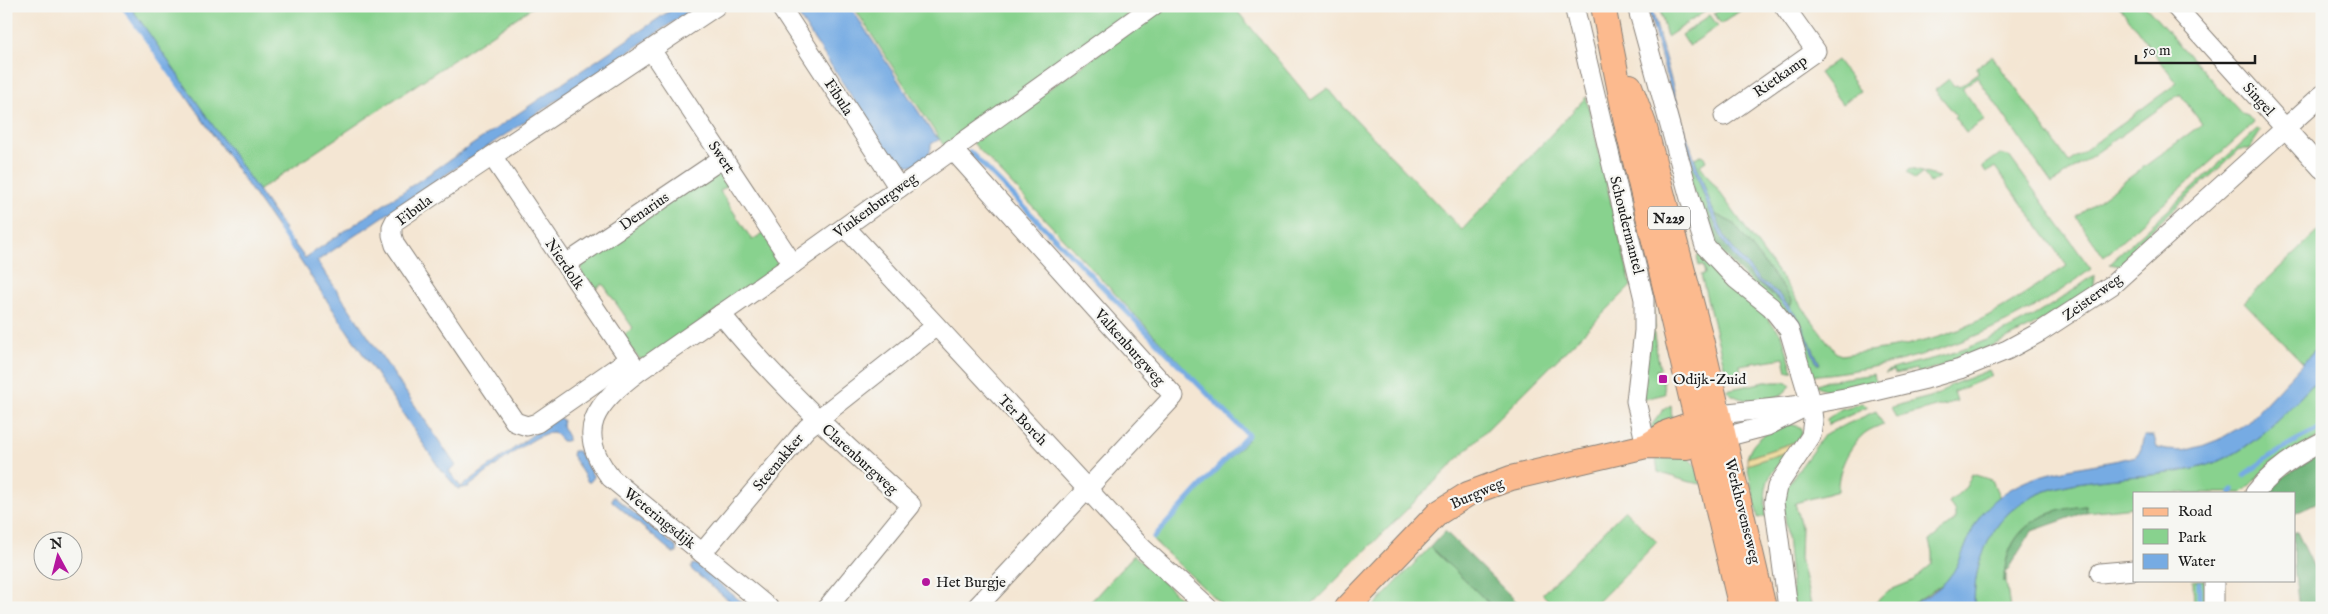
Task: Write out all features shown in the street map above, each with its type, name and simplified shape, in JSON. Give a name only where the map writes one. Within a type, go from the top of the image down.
[{"type":"main road","name":"Schoudermantel","points":[[1606,16],[1627,127],[1711,429]]},
{"type":"main road","name":"Burgweg","points":[[1347,608],[1438,513],[1452,502],[1486,486],[1511,478],[1646,446],[1673,448],[1711,429]]},
{"type":"main road","name":"Werkhovenseweg","points":[[1711,429],[1741,608]]},
{"type":"main road","name":"Werkhovenseweg","points":[[1711,429],[1764,608]]},
{"type":"street","name":"Fibula","points":[[633,365],[537,423],[527,426],[515,422],[395,245],[392,227],[395,221],[716,6]]},
{"type":"street","name":"Fibula","points":[[780,6],[899,188]]},
{"type":"street","name":"Vinkenburgweg","points":[[599,407],[633,365],[720,314],[793,264],[1153,6]]},
{"type":"street","name":"Schoudermantel","points":[[1574,6],[1644,299],[1644,330],[1636,401],[1646,446]]},
{"type":"street","points":[[1637,6],[1705,246],[1736,279],[1771,307],[1789,330],[1811,404]]},
{"type":"street","name":"Rietkamp","points":[[1724,116],[1816,51],[1784,6]]},
{"type":"street","name":"Singel","points":[[2175,6],[2322,169]]},
{"type":"street","name":"Swert","points":[[651,50],[793,264]]},
{"type":"street","name":"Zeisterweg","points":[[1711,429],[1767,426],[1811,404],[1881,390],[1960,369],[2007,350],[2040,332],[2112,285],[2322,95]]},
{"type":"street","name":"Valkenburgweg","points":[[952,149],[1174,396],[976,608]]},
{"type":"street","name":"Nierdolk","points":[[492,156],[633,365]]},
{"type":"street","name":"Denarius","points":[[566,264],[723,158]]},
{"type":"street","name":"Ter Borch","points":[[845,227],[1139,545],[1208,608]]},
{"type":"street","name":"Clarenburgweg","points":[[720,314],[744,343],[816,420],[911,505],[827,608]]},
{"type":"street","name":"Steenakker","points":[[702,553],[807,428],[936,326]]},
{"type":"street","name":"Werkhovenseweg","points":[[1788,608],[1774,502],[1777,487],[1811,436],[1813,420],[1811,404]]},
{"type":"street","name":"Weteringsdijk","points":[[599,407],[593,419],[591,430],[593,445],[604,470],[611,478],[769,608]]},
{"type":"street","points":[[2256,492],[2272,473],[2288,461],[2322,442]]},
{"type":"street","points":[[2100,573],[2133,570]]},
{"type":"street","points":[[2214,582],[2214,608]]},
{"type":"green space","points":[[123,6],[534,6],[256,192]]},
{"type":"green space","points":[[853,6],[1140,6],[944,146]]},
{"type":"green space","points":[[1166,6],[1233,6],[1311,100],[1328,88],[1462,230],[1586,97],[1631,286],[1308,608],[1225,608],[1152,539],[1250,437],[973,143]]},
{"type":"green space","points":[[1659,6],[1704,6],[1704,12],[1667,37]]},
{"type":"green space","points":[[1724,6],[1747,6],[1721,24],[1714,13]]},
{"type":"green space","points":[[2119,6],[2145,6],[2242,114],[2248,116],[2254,123],[2104,257],[2076,217],[2202,124],[2180,94],[2052,184],[1977,77],[1962,88],[1985,120],[1966,133],[1954,117],[1956,115],[1935,90],[1949,79],[1954,86],[1957,85],[1959,87],[1978,73],[1977,67],[1992,56],[2069,162],[2177,83]]},
{"type":"green space","points":[[1710,15],[1718,26],[1689,46],[1682,35]]},
{"type":"green space","points":[[1837,60],[1860,91],[1842,104],[1819,73]]},
{"type":"green space","points":[[2257,129],[2261,131],[2249,149],[2240,149],[2135,245],[2135,253],[2121,266],[2109,264]]},
{"type":"green space","points":[[2000,154],[2009,156],[2091,269],[2027,311],[1958,343],[1885,364],[1809,376],[1758,290],[1712,243],[1683,162],[1703,155],[1706,161],[1700,165],[1835,352],[1841,355],[1917,343],[1961,329],[2002,308],[2067,266],[1995,167],[1986,173],[1982,167]],"holes":[[[1733,223],[1792,300],[1791,305],[1786,306],[1764,289]]]},
{"type":"green space","points":[[1911,169],[1939,177],[1930,183],[1923,173],[1914,180],[1907,171]]},
{"type":"green space","points":[[712,174],[720,174],[732,182],[720,191],[752,240],[765,232],[784,263],[647,360],[640,359],[621,337],[633,328],[603,284],[590,292],[581,271],[583,263],[586,258]]},
{"type":"green space","points":[[1715,214],[1733,223],[1792,300],[1791,305],[1786,306],[1751,279],[1730,258],[1714,234],[1709,220]]},
{"type":"green space","points":[[2322,227],[2322,343],[2303,363],[2244,302]]},
{"type":"green space","points":[[1701,253],[1721,277],[1761,311],[1782,335],[1793,371],[1787,371],[1784,358],[1740,365],[1741,374],[1727,377],[1701,275],[1705,274],[1703,266],[1699,266],[1697,257]]},
{"type":"green space","points":[[2094,275],[2093,288],[2052,315],[2009,338],[1965,357],[1918,373],[1917,369],[1895,374],[1894,371],[1885,373],[1956,352],[1998,335],[2038,313]]},
{"type":"green space","points":[[1652,300],[1655,329],[1653,330],[1660,369],[1656,370],[1658,379],[1662,378],[1665,394],[1640,400]]},
{"type":"green space","points":[[1989,370],[1992,376],[1954,392],[1957,401],[1896,418],[1891,407],[1938,395],[1951,385]]},
{"type":"green space","points":[[1874,374],[1876,383],[1853,389],[1828,391],[1815,385],[1825,381]]},
{"type":"green space","points":[[2322,375],[2322,436],[2272,463],[2243,492],[2133,492],[2133,507],[2086,512],[2085,506],[2053,513],[2039,519],[2027,526],[2010,549],[2004,582],[2006,581],[2010,608],[1974,608],[1977,574],[1987,542],[2005,516],[2029,498],[2058,487],[2089,481],[2154,475],[2214,463],[2245,447],[2285,413]]},
{"type":"green space","points":[[1765,382],[1784,382],[1791,385],[1778,396],[1760,401],[1741,399],[1726,390]]},
{"type":"green space","points":[[1862,403],[1868,407],[1828,425],[1827,419],[1841,409]]},
{"type":"green space","points":[[1671,405],[1672,419],[1654,434],[1651,426],[1663,410]]},
{"type":"green space","points":[[1876,411],[1883,424],[1859,438],[1849,452],[1842,467],[1838,491],[1795,503],[1801,527],[1800,558],[1812,608],[1794,608],[1783,496],[1786,487],[1825,434]]},
{"type":"green space","points":[[1790,424],[1800,427],[1802,432],[1798,441],[1747,458],[1758,439],[1769,432]]},
{"type":"green space","points":[[1788,453],[1788,456],[1770,476],[1766,489],[1766,516],[1758,518],[1747,465]]},
{"type":"green space","points":[[2322,453],[2322,501],[2296,513],[2296,492],[2267,492],[2271,485]]},
{"type":"green space","points":[[1656,457],[1687,457],[1700,470],[1701,484],[1658,472]]},
{"type":"green space","points":[[1972,474],[1992,480],[2000,498],[1984,511],[1954,572],[1946,582],[1906,608],[1870,608],[1888,591],[1912,581],[1932,564],[1929,541],[1955,520],[1955,512],[1949,502],[1966,487]]},
{"type":"green space","points":[[2085,506],[2086,512],[2032,531],[2006,572],[2006,581],[2004,582],[2010,549],[2027,526],[2053,513]]},
{"type":"green space","points":[[1625,510],[1657,542],[1592,608],[1556,608],[1542,594]]},
{"type":"green space","points":[[1445,531],[1523,608],[1494,608],[1430,547]]},
{"type":"green space","points":[[2296,532],[2322,584],[2322,608],[2299,608],[2296,582]]},
{"type":"green space","points":[[1430,547],[1494,608],[1372,608]]},
{"type":"green space","points":[[1134,555],[1191,608],[1085,608]]},
{"type":"green space","points":[[2193,582],[2205,582],[2206,608],[2194,608]]},
{"type":"sand","points":[[1798,441],[1788,456],[1787,453],[1783,453],[1747,465],[1747,458]]},
{"type":"water","points":[[124,6],[130,6],[285,229],[280,232]]},
{"type":"water","points":[[677,6],[697,6],[317,261],[456,466],[449,471],[461,487],[557,417],[563,420],[562,426],[568,437],[567,441],[562,441],[554,432],[535,438],[468,487],[458,489],[438,466],[289,244],[293,242],[305,258]]},
{"type":"water","points":[[792,6],[850,6],[933,134],[940,139],[931,144],[928,156],[924,160],[913,165],[895,162]]},
{"type":"water","points":[[1647,6],[1651,6],[1685,131],[1712,208],[1727,241],[1759,280],[1777,292],[1799,319],[1820,364],[1817,364],[1801,326],[1775,295],[1757,282],[1724,243],[1709,210],[1682,133]]},
{"type":"water","points":[[2322,343],[2322,375],[2273,425],[2245,447],[2214,463],[2186,470],[2089,481],[2058,487],[2030,498],[2006,516],[1988,542],[1977,574],[1974,608],[1906,608],[1933,592],[1947,580],[1958,563],[1979,518],[2001,496],[2018,485],[2036,477],[2056,472],[2136,456],[2141,449],[2144,436],[2154,436],[2157,448],[2183,451],[2220,439],[2247,423]]},
{"type":"water","points":[[573,451],[578,451],[594,477],[590,482],[588,482],[572,455]]},
{"type":"water","points":[[613,496],[677,548],[677,553],[673,553],[612,501]]},
{"type":"water","points":[[693,564],[697,565],[749,608],[738,608],[692,570]]},
{"type":"waterway","points":[[123,6],[182,89]]},
{"type":"waterway","points":[[970,152],[1248,435],[1154,537]]},
{"type":"waterway","points":[[279,227],[294,249]]},
{"type":"waterway","points":[[2244,476],[2281,449],[2322,428]]},
{"type":"waterway","points":[[2199,583],[2199,608]]},
{"type":"place","name":"Odijk-Zuid","points":[[1663,379]]},
{"type":"place","name":"Het Burgje","points":[[926,582]]}]
